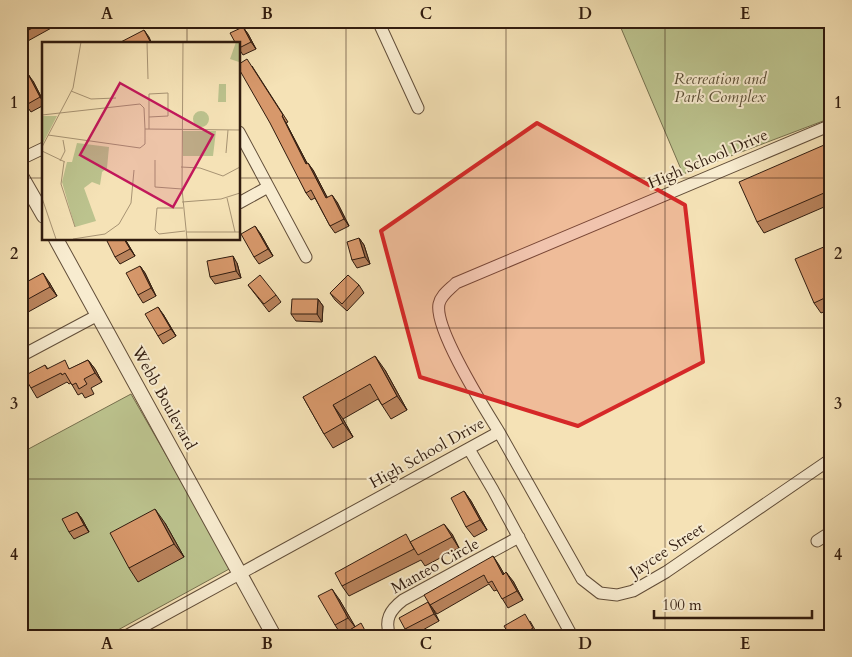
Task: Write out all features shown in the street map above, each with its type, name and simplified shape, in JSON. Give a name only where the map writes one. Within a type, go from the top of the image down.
[{"type":"street","points":[[378,21],[418,108]]},
{"type":"street","name":"High School Drive","points":[[126,636],[500,432],[442,328],[439,304],[442,296],[456,284],[831,125]]},
{"type":"street","points":[[240,134],[306,257]]},
{"type":"street","points":[[21,159],[42,149]]},
{"type":"street","points":[[21,176],[42,213]]},
{"type":"street","points":[[240,202],[268,186]]},
{"type":"street","name":"Webb Boulevard","points":[[57,240],[274,636]]},
{"type":"street","points":[[21,356],[98,315]]},
{"type":"street","name":"Jaycee Street","points":[[500,432],[582,579],[600,593],[617,595],[633,592],[666,572],[831,459]]},
{"type":"street","points":[[468,449],[520,538],[572,636]]},
{"type":"street","points":[[817,541],[831,532]]},
{"type":"street","name":"Manteo Circle","points":[[390,636],[388,618],[391,611],[402,600],[520,538]]},
{"type":"highlighted area","points":[[537,123],[685,205],[703,362],[578,426],[420,377],[381,231]]},
{"type":"green space","name":"Recreation and Park Complex","points":[[618,21],[831,21],[831,118],[683,174]]},
{"type":"green space","points":[[131,394],[231,568],[107,636],[21,636],[21,453]]},
{"type":"building","points":[[21,21],[46,21],[21,34]]},
{"type":"building","points":[[243,27],[251,42],[240,48],[240,42],[235,42],[230,33]]},
{"type":"building","points":[[144,30],[150,42],[121,42]]},
{"type":"building","points":[[247,59],[283,115],[306,164],[308,163],[326,198],[332,195],[344,219],[330,226],[311,190],[306,193],[270,123],[240,71],[240,63]]},
{"type":"building","points":[[28,74],[40,97],[26,105],[21,95],[21,78]]},
{"type":"building","points":[[831,142],[831,190],[757,222],[739,182]]},
{"type":"building","points":[[255,226],[268,249],[254,257],[241,234]]},
{"type":"building","points":[[359,238],[365,257],[352,260],[347,242]]},
{"type":"building","points":[[106,240],[125,240],[130,249],[115,257]]},
{"type":"building","points":[[831,244],[831,295],[814,303],[795,259]]},
{"type":"building","points":[[233,256],[236,271],[210,277],[207,261]]},
{"type":"building","points":[[140,266],[151,288],[138,295],[126,273]]},
{"type":"building","points":[[43,273],[50,287],[21,303],[21,285]]},
{"type":"building","points":[[260,275],[276,295],[264,304],[248,285]]},
{"type":"building","points":[[348,275],[359,285],[342,304],[330,293]]},
{"type":"building","points":[[292,299],[318,299],[317,314],[291,314]]},
{"type":"building","points":[[158,307],[171,329],[158,336],[145,314]]},
{"type":"building","points":[[375,356],[397,396],[382,405],[370,384],[333,405],[343,423],[324,434],[303,397]]},
{"type":"building","points":[[65,360],[69,369],[88,360],[95,373],[84,379],[87,384],[79,389],[76,383],[72,385],[65,373],[62,375],[61,373],[31,388],[24,376],[45,365],[47,369]]},
{"type":"building","points":[[464,491],[480,520],[466,527],[451,498]]},
{"type":"building","points":[[155,509],[174,544],[129,568],[110,533]]},
{"type":"building","points":[[77,512],[84,525],[69,532],[62,519]]},
{"type":"building","points":[[444,524],[452,537],[418,555],[410,542]]},
{"type":"building","points":[[406,534],[414,549],[342,586],[335,573]]},
{"type":"building","points":[[493,556],[503,575],[506,572],[517,591],[502,599],[492,581],[488,583],[484,575],[430,605],[424,595]]},
{"type":"building","points":[[332,589],[348,618],[335,625],[318,596]]},
{"type":"building","points":[[428,602],[434,614],[405,629],[399,618]]},
{"type":"building","points":[[525,614],[533,628],[520,636],[510,636],[504,626]]},
{"type":"building","points":[[361,623],[368,636],[351,636],[348,631]]}]
